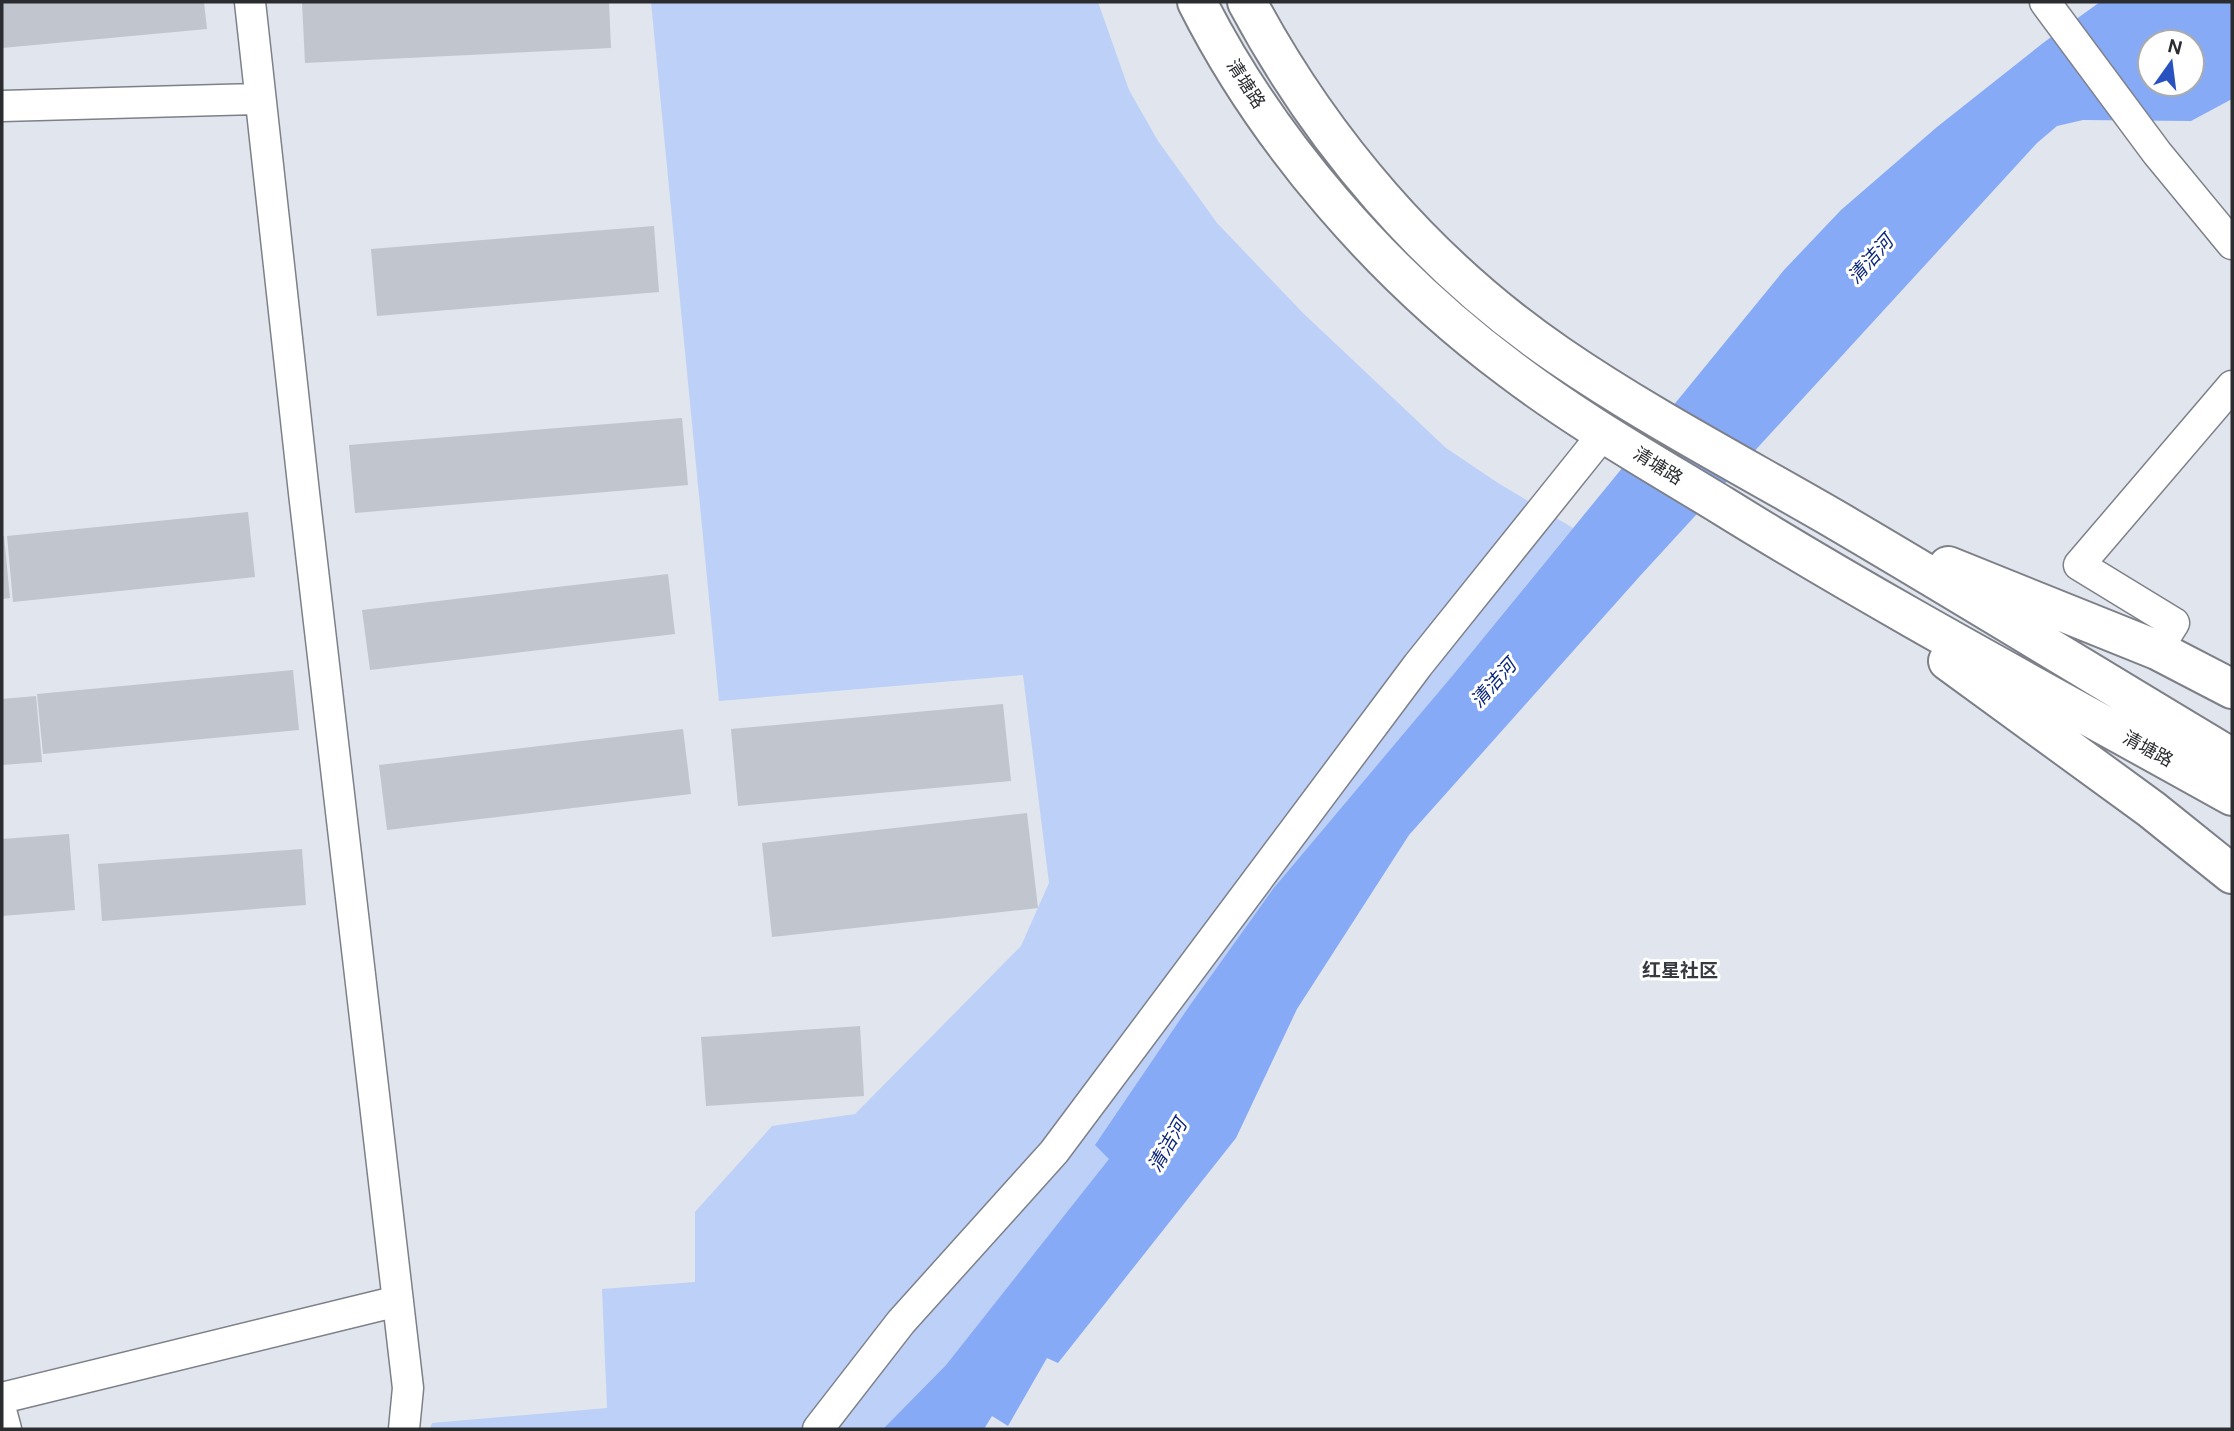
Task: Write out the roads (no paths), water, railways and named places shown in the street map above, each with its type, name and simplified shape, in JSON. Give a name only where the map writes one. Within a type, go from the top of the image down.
[{"type":"main road","name":"清塘路","points":[[1197,2],[1261,108],[1308,172],[1367,240],[1473,340],[1520,376],[1616,440],[1811,561],[2232,796]]},
{"type":"main road","name":"清塘路","points":[[1247,2],[1305,98],[1377,192],[1456,273],[1558,355],[1647,412],[1839,522],[2232,758]]},
{"type":"main road","points":[[1839,522],[2157,650],[2232,689]]},
{"type":"main road","points":[[1811,561],[2151,809],[2232,874]]},
{"type":"street","points":[[250,2],[408,1388],[404,1429]]},
{"type":"street","points":[[2045,2],[2157,153],[2232,244]]},
{"type":"street","points":[[2,106],[260,99]]},
{"type":"street","points":[[2157,650],[2174,623],[2079,565],[2232,386]]},
{"type":"street","points":[[818,1429],[901,1322],[1054,1152],[1418,665],[1616,440]]},
{"type":"street","points":[[2,1398],[398,1301]]},
{"type":"street","points":[[2,1414],[6,1429]]},
{"type":"water","name":"清洁河","points":[[2100,2],[2232,2],[2232,99],[2191,121],[2083,120],[2057,126],[2037,143],[1640,576],[1409,835],[1297,1009],[1236,1138],[1058,1363],[1047,1358],[1008,1426],[992,1416],[984,1429],[883,1429],[946,1365],[1109,1159],[1095,1145],[1273,889],[1453,675],[1784,270],[1841,210],[1937,127],[2043,43]]},
{"type":"district","name":"红星社区","points":[[1680,970]]}]
